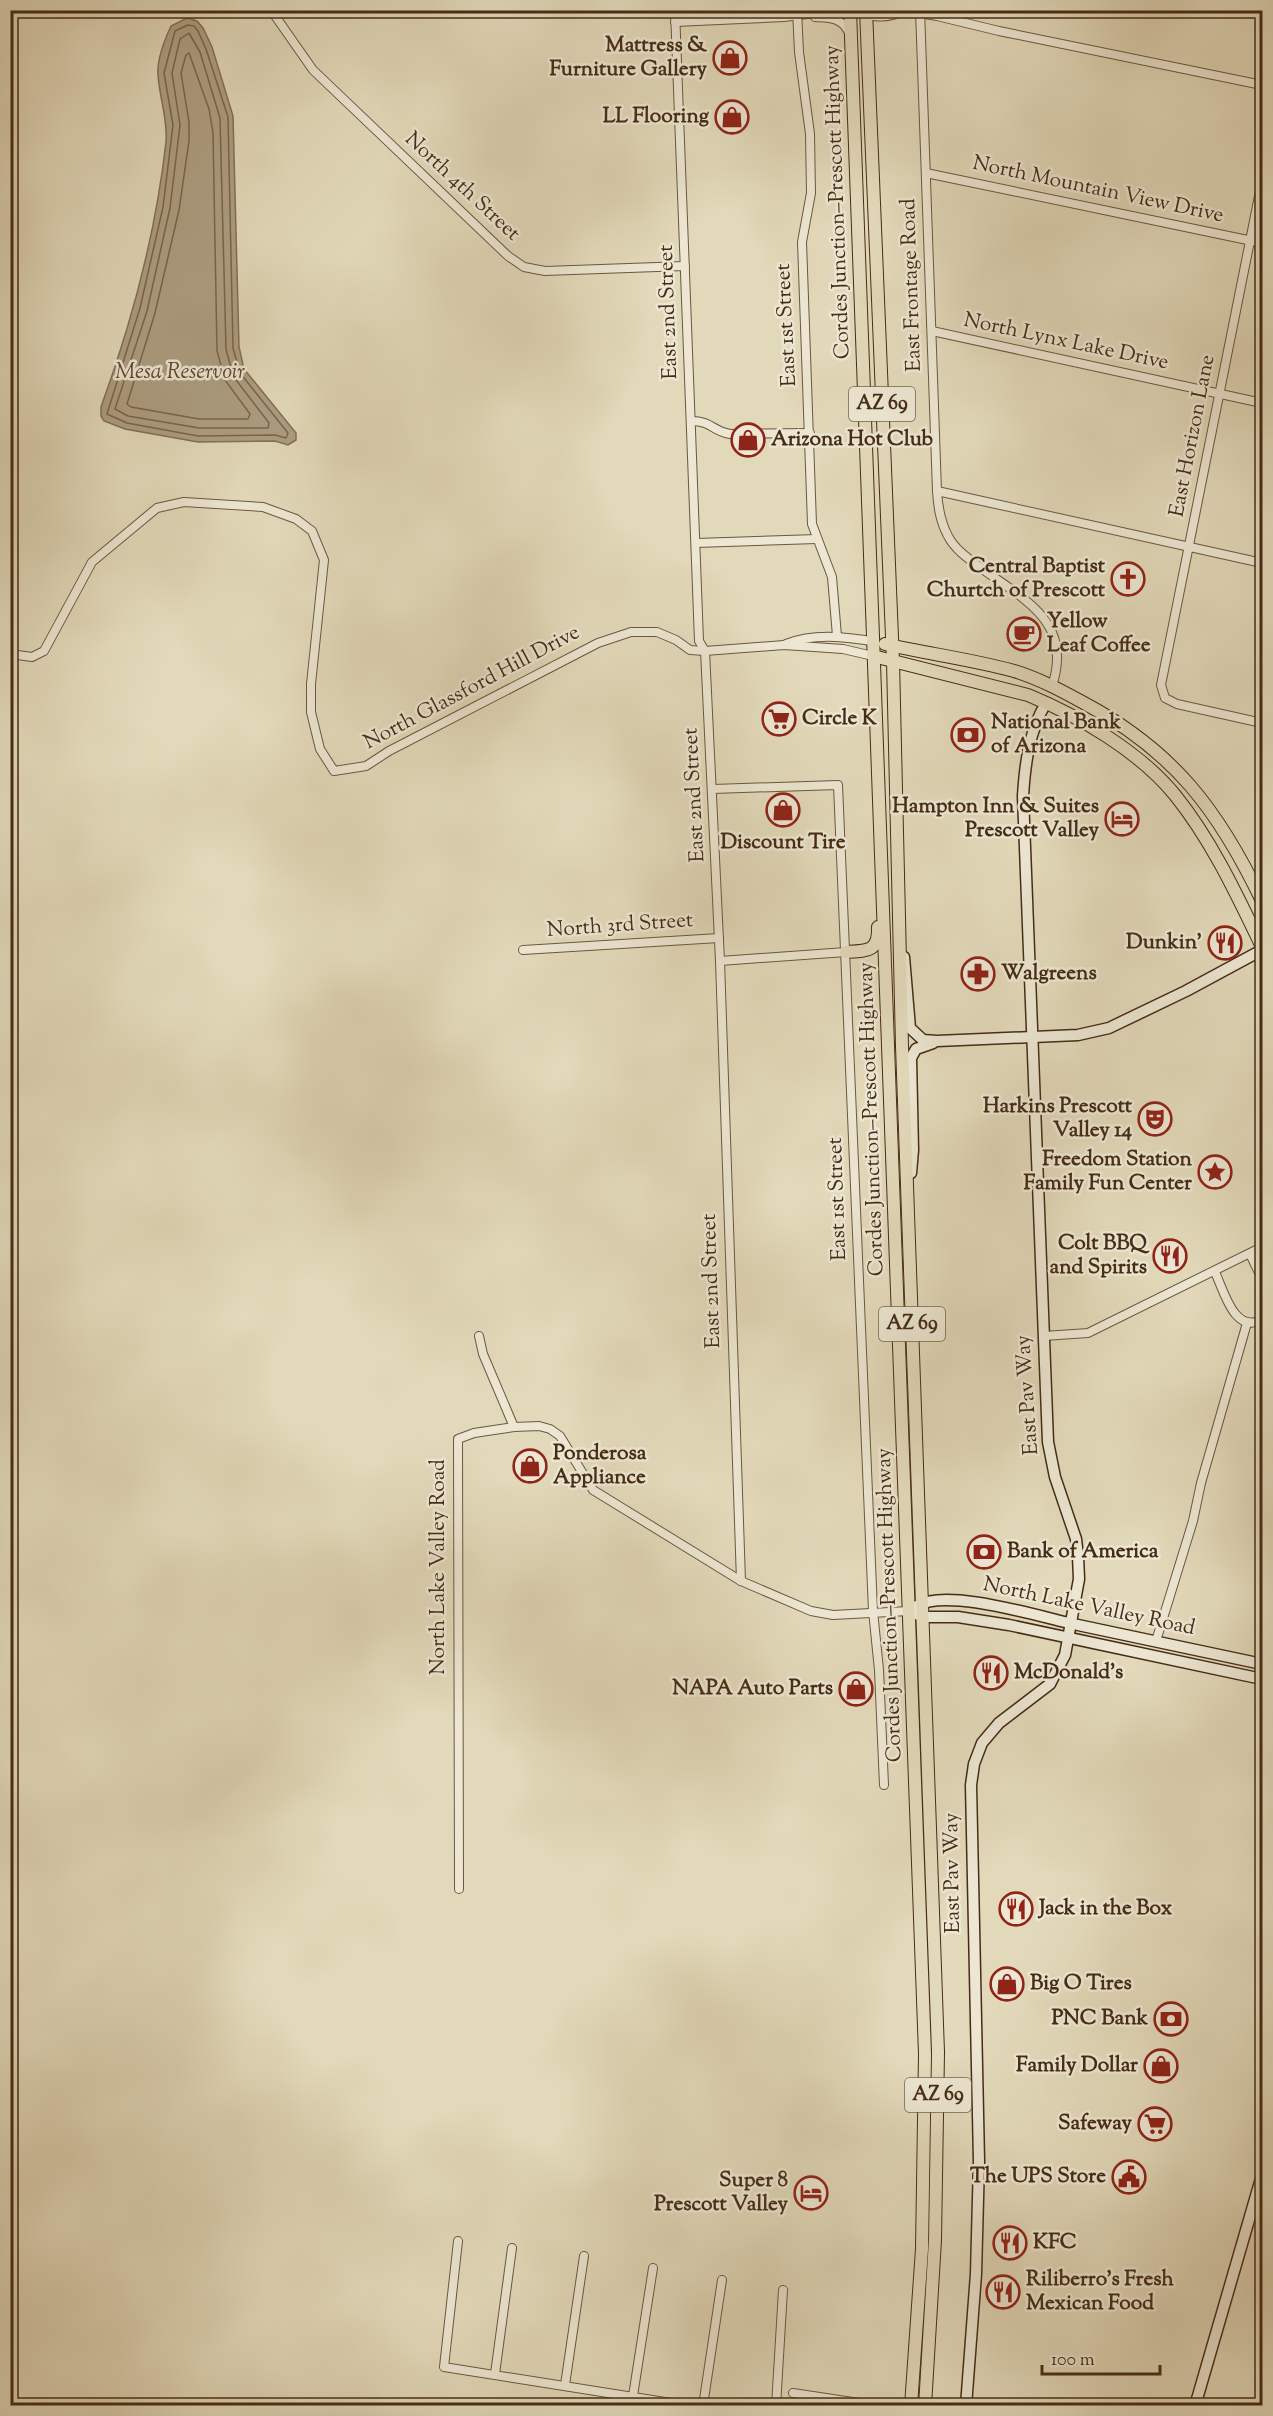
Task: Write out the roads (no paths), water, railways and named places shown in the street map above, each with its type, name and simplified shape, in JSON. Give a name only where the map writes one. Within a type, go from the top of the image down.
[{"type":"main road","name":"Cordes Junction–Prescott Highway","points":[[859,12],[851,39],[922,1938],[925,2107],[922,2249],[911,2406]]},
{"type":"main road","name":"Cordes Junction–Prescott Highway","points":[[859,12],[893,661],[908,1212],[938,2041],[936,2240],[925,2406]]},
{"type":"main road","name":"North Glassford Hill Drive","points":[[872,641],[1016,672],[1052,686],[1113,719]]},
{"type":"main road","name":"North Glassford Hill Drive","points":[[873,656],[996,686],[1046,703]]},
{"type":"main road","points":[[996,686],[1010,682],[1037,691],[1052,686]]},
{"type":"main road","points":[[1046,703],[1067,702],[1097,718],[1113,719],[1149,744],[1181,774],[1207,804],[1227,833],[1263,901]]},
{"type":"main road","points":[[1046,703],[1109,739],[1143,762],[1174,794],[1210,846],[1263,949]]},
{"type":"main road","points":[[846,952],[866,951],[875,945],[878,937],[874,846],[880,812]]},
{"type":"main road","points":[[925,2107],[938,2117]]},
{"type":"street","name":"North 4th Street","points":[[271,10],[313,70],[508,256],[524,267],[544,271],[685,266]]},
{"type":"street","name":"East 2nd Street","points":[[675,10],[699,641],[705,651],[713,789],[741,1581]]},
{"type":"street","points":[[808,16],[837,10]]},
{"type":"street","points":[[859,12],[896,15],[902,11],[920,12],[1263,85]]},
{"type":"street","name":"East Frontage Road","points":[[920,12],[937,491],[940,517],[948,537],[962,553],[1046,619],[1059,652],[1052,686]]},
{"type":"street","points":[[675,21],[797,13],[842,21],[851,39]]},
{"type":"street","name":"East 1st Street","points":[[797,13],[799,52],[810,134],[811,193],[802,243],[812,524],[832,578],[837,636]]},
{"type":"street","name":"North Mountain View Drive","points":[[926,173],[1263,243]]},
{"type":"street","name":"East Horizon Lane","points":[[1263,181],[1161,685],[1165,698],[1176,704],[1263,723]]},
{"type":"street","name":"North Lynx Lake Drive","points":[[932,331],[1263,403]]},
{"type":"street","points":[[691,421],[707,422],[719,432],[730,434],[810,433]]},
{"type":"street","points":[[937,491],[1263,563]]},
{"type":"street","name":"North Glassford Hill Drive","points":[[10,654],[32,657],[44,651],[92,562],[157,508],[184,502],[263,507],[296,519],[312,531],[324,560],[311,684],[312,712],[320,749],[334,771],[366,766],[389,751],[598,643],[631,632],[657,632],[676,640],[690,650],[784,645],[843,649],[873,656]]},
{"type":"street","points":[[696,543],[817,539]]},
{"type":"street","name":"North Glassford Hill Drive","points":[[784,645],[802,638],[837,636],[872,641]]},
{"type":"street","name":"East Pav Way","points":[[966,2406],[976,2274],[980,2161],[971,1785],[974,1764],[982,1743],[999,1723],[1050,1684],[1065,1655],[1079,1579],[1078,1556],[1073,1530],[1055,1477],[1048,1442],[1031,1038],[1023,796],[1026,760],[1036,724],[1046,703]]},
{"type":"street","name":"East 1st Street","points":[[713,789],[838,785],[873,1611],[879,1670],[884,1785]]},
{"type":"street","name":"North 3rd Street","points":[[523,950],[719,938]]},
{"type":"street","points":[[901,942],[907,975],[910,1028],[923,1040],[937,1041],[1078,1035],[1109,1028],[1186,991],[1263,949]]},
{"type":"street","points":[[720,961],[846,952]]},
{"type":"street","points":[[908,1212],[913,1150],[911,1058],[916,1049],[937,1041]]},
{"type":"street","points":[[1044,1336],[1088,1333],[1263,1247]]},
{"type":"street","points":[[1250,1254],[1263,1279]]},
{"type":"street","points":[[1215,1272],[1237,1318],[1246,1323],[1263,1320]]},
{"type":"street","points":[[1156,1641],[1193,1521],[1201,1483],[1246,1323]]},
{"type":"street","points":[[479,1336],[483,1354],[514,1427]]},
{"type":"street","name":"North Lake Valley Road","points":[[459,1889],[458,1439],[474,1433],[514,1427],[539,1426],[550,1429],[560,1436],[593,1490],[741,1581],[811,1611],[833,1615],[873,1611],[909,1611],[923,1617],[958,1617],[1069,1637],[1263,1679]]},
{"type":"street","name":"North Lake Valley Road","points":[[922,1603],[970,1602],[1017,1610],[1072,1624],[1263,1664]]},
{"type":"street","points":[[909,1611],[922,1603]]},
{"type":"street","points":[[1195,2406],[1263,2175]]},
{"type":"street","points":[[458,2241],[444,2367],[690,2406]]},
{"type":"street","points":[[495,2374],[512,2248]]},
{"type":"street","points":[[565,2385],[584,2256]]},
{"type":"street","points":[[633,2396],[653,2268]]},
{"type":"street","points":[[703,2406],[722,2280]]},
{"type":"street","points":[[776,2406],[783,2290]]},
{"type":"street","points":[[793,2393],[879,2406]]},
{"type":"water","name":"Mesa Reservoir","points":[[187,18],[197,21],[212,47],[233,116],[239,347],[244,369],[296,433],[296,440],[288,445],[275,441],[198,442],[125,429],[104,421],[101,416],[101,407],[133,310],[162,176],[166,133],[158,74],[160,56],[171,26]]},
{"type":"place","name":"Mattress & Furniture Gallery","points":[[730,58]]},
{"type":"place","name":"LL Flooring","points":[[732,117]]},
{"type":"place","name":"Arizona Hot Club","points":[[748,440]]},
{"type":"place","name":"Central Baptist Churtch of Prescott","points":[[1128,579]]},
{"type":"place","name":"Yellow Leaf Coffee","points":[[1024,634]]},
{"type":"place","name":"Circle K","points":[[779,719]]},
{"type":"place","name":"National Bank of Arizona","points":[[968,735]]},
{"type":"place","name":"Discount Tire","points":[[783,810]]},
{"type":"place","name":"Hampton Inn & Suites Prescott Valley","points":[[1122,819]]},
{"type":"place","name":"Dunkin'","points":[[1225,943]]},
{"type":"place","name":"Walgreens","points":[[978,974]]},
{"type":"place","name":"Harkins Prescott Valley 14","points":[[1155,1119]]},
{"type":"place","name":"Freedom Station Family Fun Center","points":[[1215,1172]]},
{"type":"place","name":"Colt BBQ and Spirits","points":[[1170,1256]]},
{"type":"place","name":"Ponderosa Appliance","points":[[530,1466]]},
{"type":"place","name":"Bank of America","points":[[984,1552]]},
{"type":"place","name":"McDonald's","points":[[991,1673]]},
{"type":"place","name":"NAPA Auto Parts","points":[[856,1689]]},
{"type":"place","name":"Jack in the Box","points":[[1016,1909]]},
{"type":"place","name":"Big O Tires","points":[[1007,1984]]},
{"type":"place","name":"PNC Bank","points":[[1171,2019]]},
{"type":"place","name":"Family Dollar","points":[[1161,2066]]},
{"type":"place","name":"Safeway","points":[[1155,2124]]},
{"type":"place","name":"The UPS Store","points":[[1129,2177]]},
{"type":"place","name":"Super 8 Prescott Valley","points":[[811,2193]]},
{"type":"place","name":"KFC","points":[[1010,2243]]},
{"type":"place","name":"Riliberro’s Fresh Mexican Food","points":[[1003,2292]]}]
